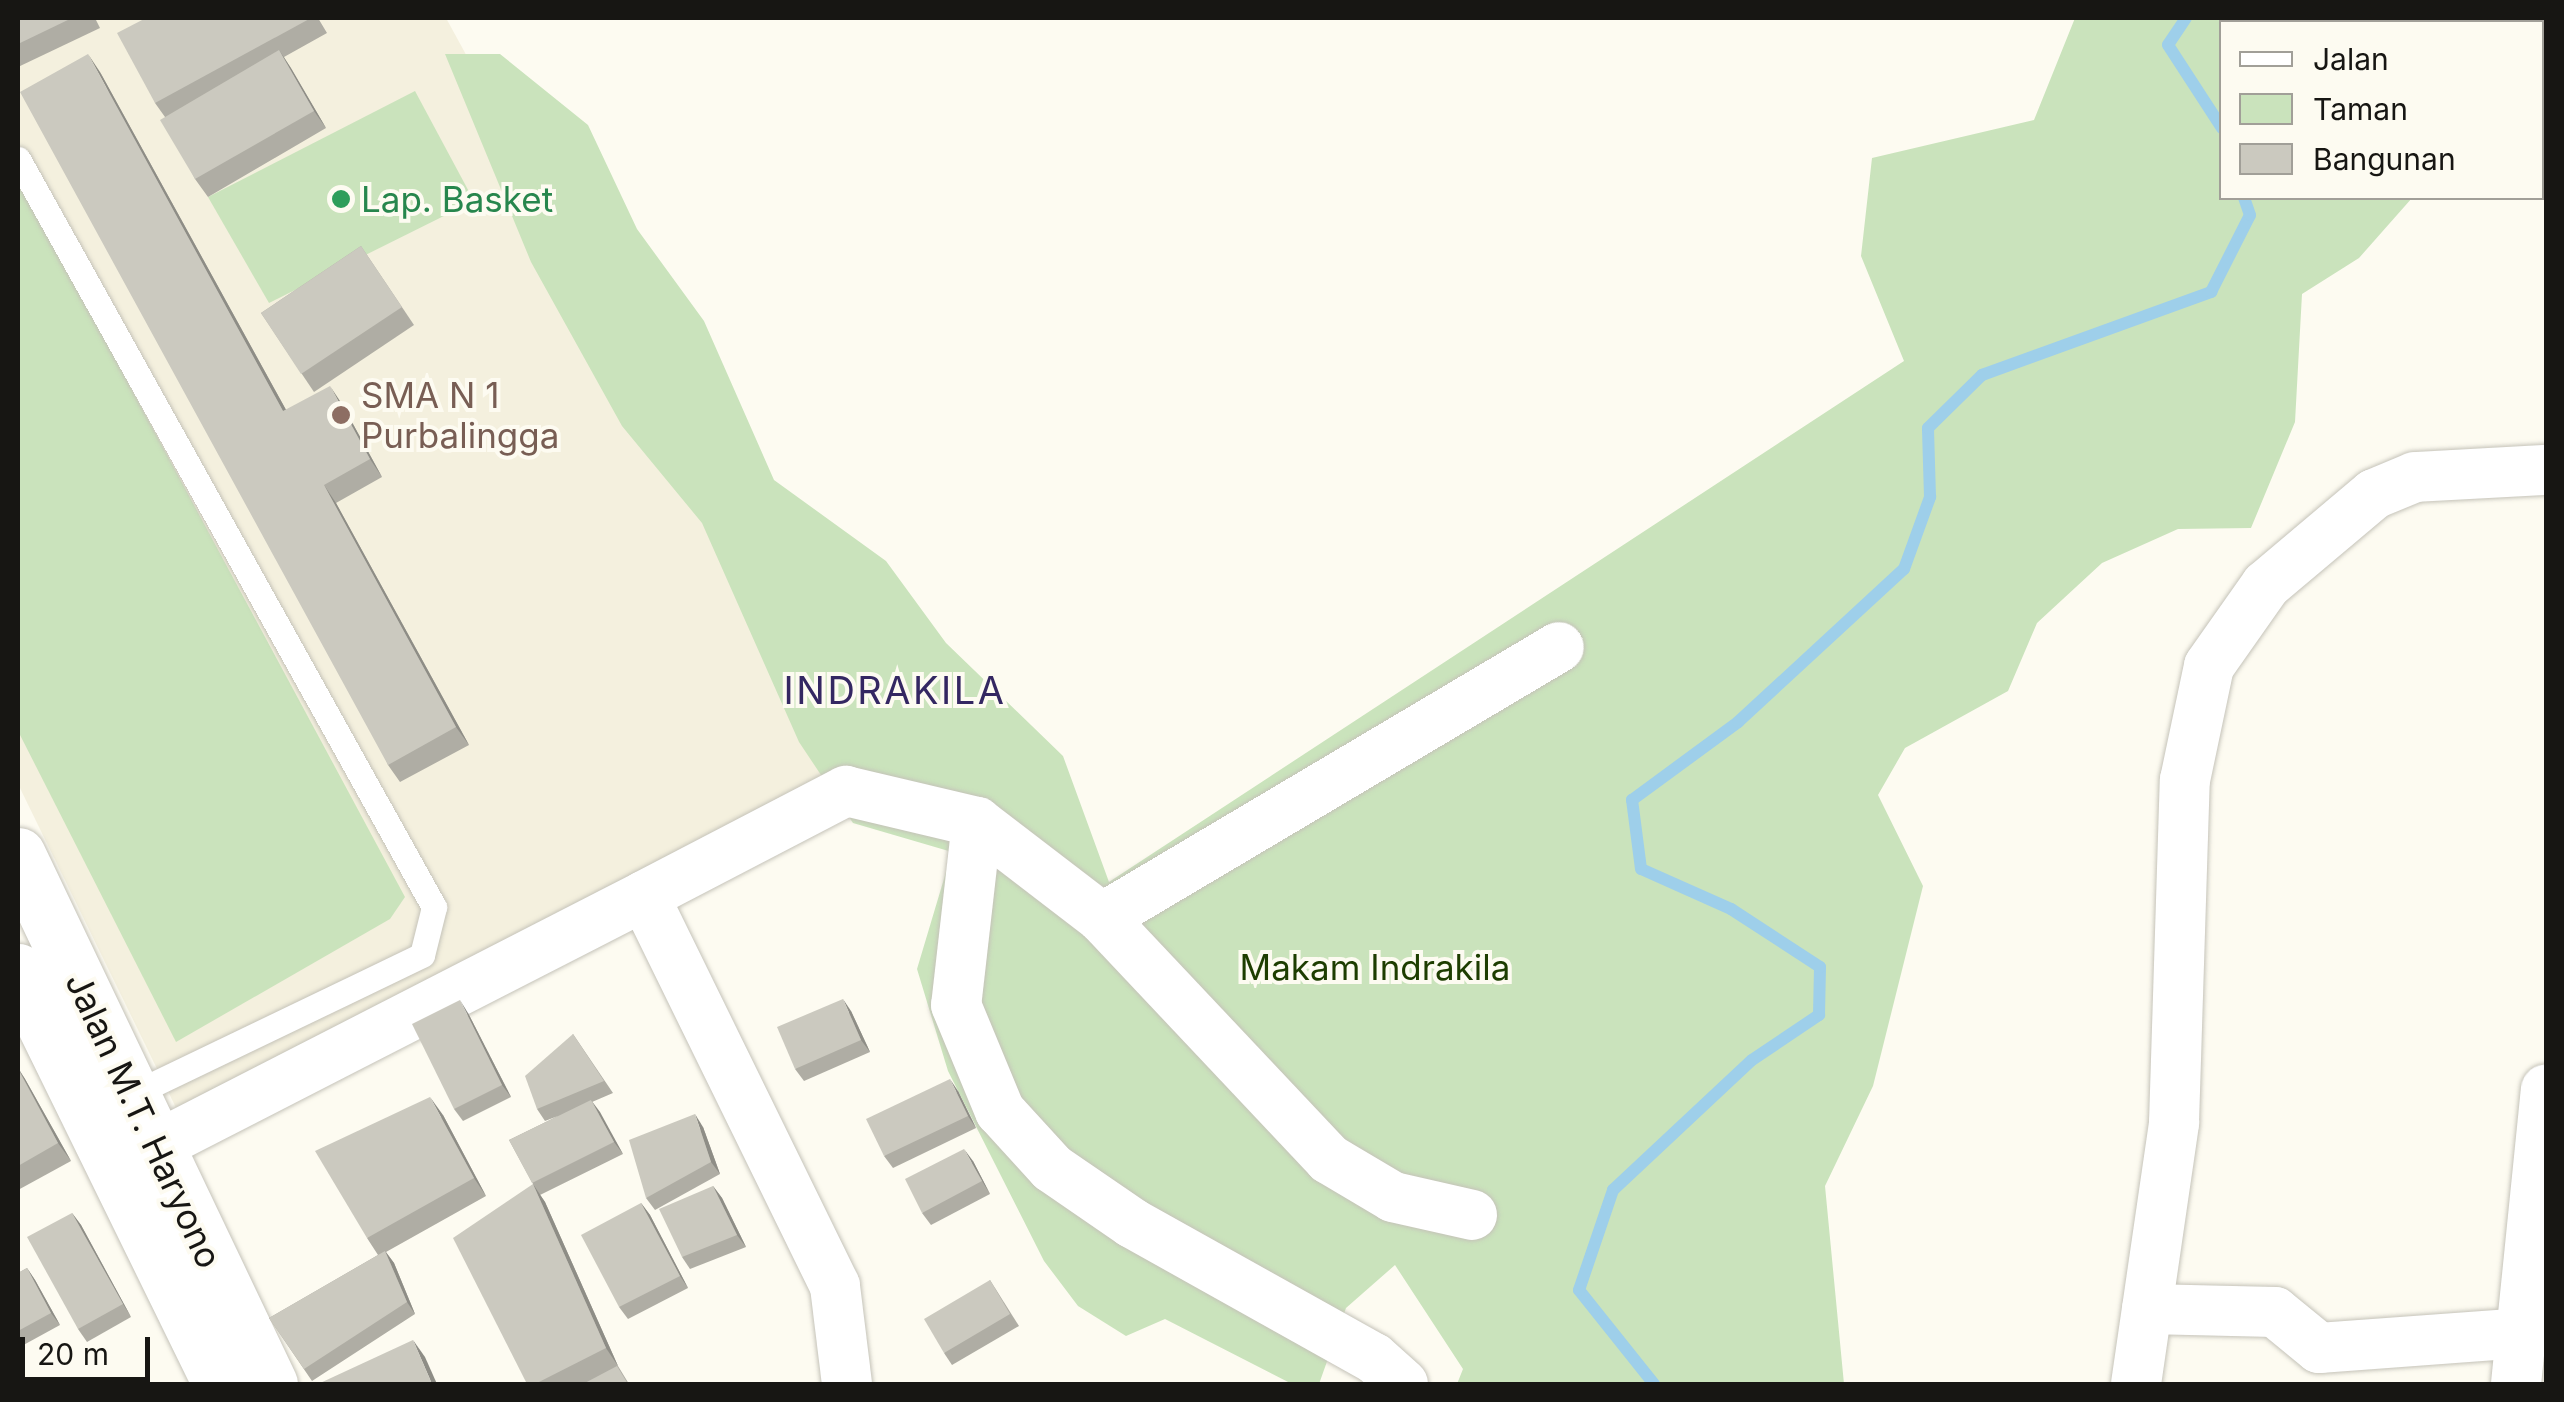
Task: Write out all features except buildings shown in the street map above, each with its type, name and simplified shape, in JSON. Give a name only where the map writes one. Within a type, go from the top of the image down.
[{"type":"main road","name":"Jalan M.T. Haryono","points":[[18,855],[131,1096],[134,1157],[220,1384]]},
{"type":"main road","name":"Jalan M.T. Haryono","points":[[18,971],[270,1384]]},
{"type":"street","points":[[2136,1384],[2174,1123],[2186,780],[2219,643],[2266,585],[2374,494],[2414,477],[2546,470]]},
{"type":"street","points":[[1102,918],[1560,647]]},
{"type":"street","points":[[134,1157],[846,791],[978,822],[1102,918],[1329,1158],[1393,1197],[1472,1215]]},
{"type":"street","points":[[978,822],[956,1005],[1000,1112],[1052,1168],[1132,1222],[1374,1358],[1403,1384]]},
{"type":"street","points":[[644,896],[835,1286],[847,1384]]},
{"type":"street","points":[[2516,1384],[2546,1090]]},
{"type":"street","points":[[2147,1309],[2275,1312],[2319,1348],[2520,1333]]},
{"type":"lane","points":[[18,159],[434,907],[422,955],[131,1096]]},
{"type":"shaded area","name":"SMA N 1 Purbalingga","points":[[18,18],[446,18],[853,762],[183,1122],[18,784]]},
{"type":"green space","name":"Makam Indrakila","points":[[2075,18],[2491,18],[2219,20],[2219,200],[2410,200],[2359,258],[2302,294],[2295,422],[2251,528],[2178,529],[2102,563],[2037,623],[2008,691],[1905,748],[1878,795],[1923,886],[1873,1086],[1825,1186],[1844,1384],[1457,1384],[1463,1369],[1395,1265],[1346,1308],[1319,1384],[1292,1384],[1165,1319],[1126,1336],[1078,1306],[1044,1261],[948,1071],[917,969],[952,852],[853,823],[799,742],[702,523],[622,426],[531,262],[445,54],[500,54],[588,125],[637,229],[704,321],[774,480],[886,561],[946,643],[1063,756],[1109,882],[1904,361],[1861,256],[1872,158],[2034,120]]},
{"type":"green space","name":"Lap. Basket","points":[[415,91],[474,201],[269,303],[208,197]]},
{"type":"green space","points":[[18,178],[405,897],[390,919],[176,1042],[18,731]]},
{"type":"waterway","points":[[2186,18],[2168,45],[2219,123]]},
{"type":"waterway","points":[[1654,1384],[1579,1290],[1613,1190],[1752,1060],[1819,1015],[1820,967],[1731,909],[1641,869],[1632,800],[1738,722],[1904,569],[1930,497],[1928,428],[1982,375],[2211,292],[2250,215],[2245,200]]},
{"type":"place","name":"Lap. Basket","points":[[341,199]]},
{"type":"place","name":"SMA N 1 Purbalingga","points":[[341,415]]},
{"type":"district","name":"INDRAKILA","points":[[895,691]]}]
